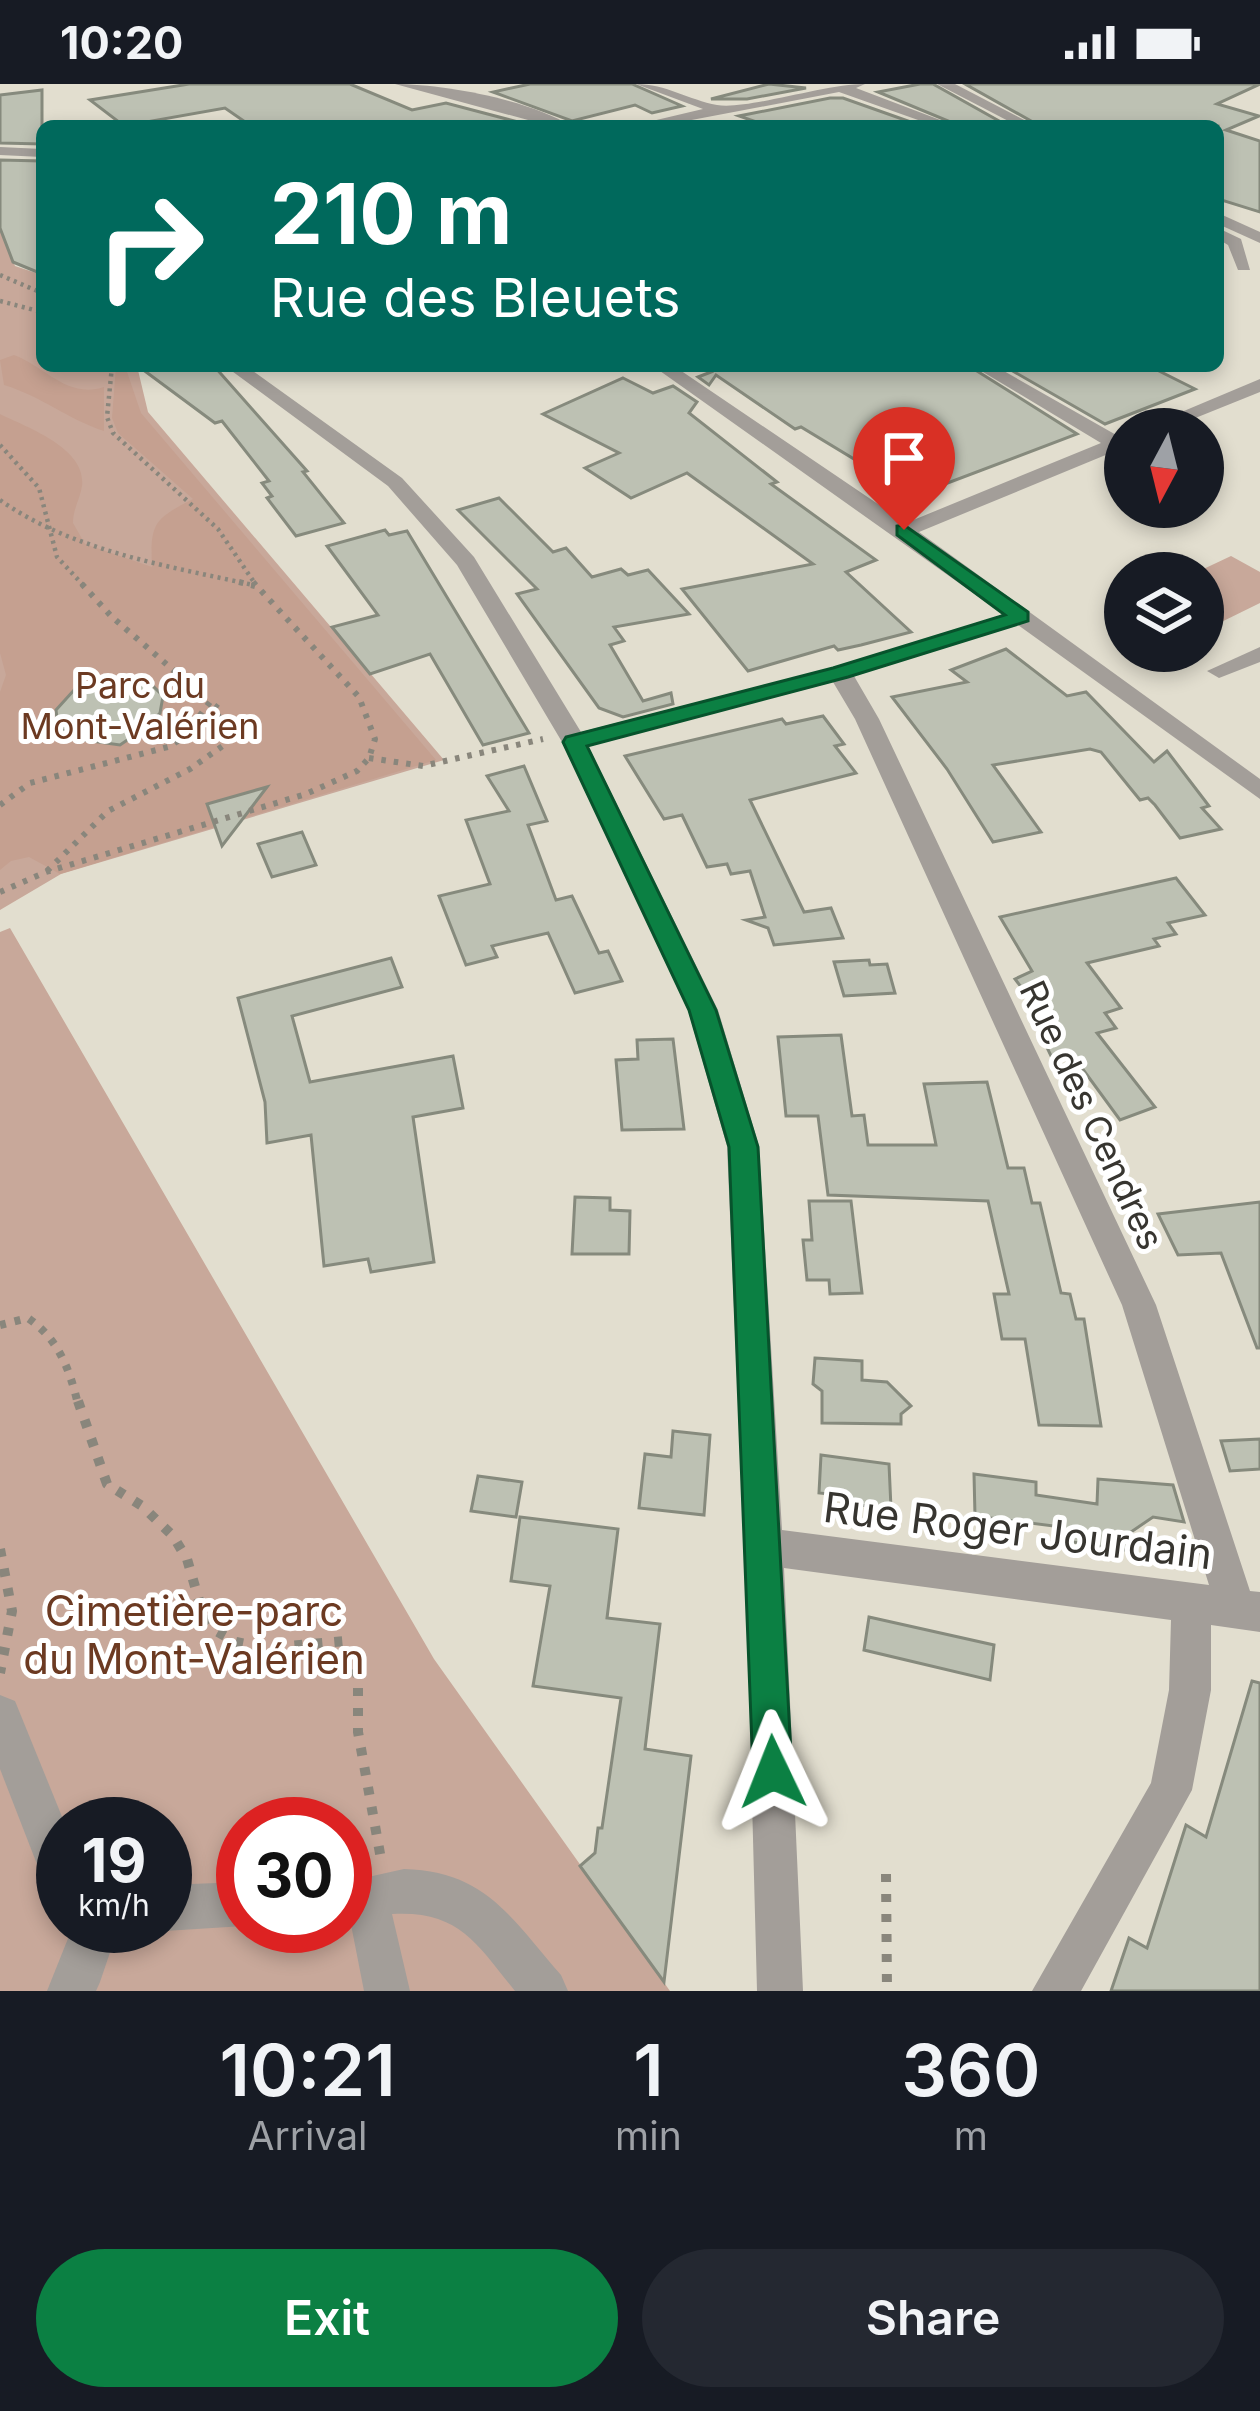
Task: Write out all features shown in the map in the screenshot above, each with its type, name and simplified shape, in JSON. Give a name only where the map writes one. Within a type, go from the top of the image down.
[{"type":"street","points":[[402,84],[486,101],[545,120]]},
{"type":"street","points":[[643,84],[721,111]]},
{"type":"street","points":[[671,120],[858,84]]},
{"type":"street","points":[[944,84],[1017,120]]},
{"type":"street","points":[[834,86],[932,120]]},
{"type":"street","points":[[0,151],[36,153]]},
{"type":"street","points":[[1224,221],[1260,238]]},
{"type":"street","points":[[1224,236],[1235,242],[1252,266]]},
{"type":"street","points":[[243,372],[337,437],[409,498],[466,562],[703,1010],[743,1147],[780,1991]]},
{"type":"street","points":[[671,372],[904,530],[1260,791]]},
{"type":"street","points":[[993,372],[1104,432]]},
{"type":"street","points":[[1203,408],[1260,385]]},
{"type":"street","points":[[904,530],[1104,448]]},
{"type":"street","points":[[557,741],[840,673],[1020,617]]},
{"type":"street","points":[[1224,669],[1260,654]]},
{"type":"street","name":"Rue des Cendres","points":[[840,673],[867,719],[1008,1032],[1139,1305],[1247,1609]]},
{"type":"street","name":"Rue Roger Jourdain","points":[[763,1546],[1247,1609]]},
{"type":"street","points":[[1055,1991],[1171,1790],[1190,1690],[1191,1600]]},
{"type":"street","points":[[0,1716],[36,1806]]},
{"type":"street","points":[[372,1895],[435,1896],[467,1906],[545,1991]]},
{"type":"street","points":[[372,1922],[387,1991]]},
{"type":"street","points":[[70,1991],[87,1953]]},
{"type":"path","points":[[0,275],[36,290]]},
{"type":"path","points":[[0,302],[36,311]]},
{"type":"path","points":[[0,892],[46,872],[306,794],[357,771],[369,758],[375,739],[359,698],[257,586],[206,516],[113,433],[107,417],[111,372]]},
{"type":"path","points":[[0,445],[39,488],[57,557],[111,616],[222,711],[200,730],[226,739],[190,769],[108,812],[46,872]]},
{"type":"path","points":[[0,500],[20,514],[46,520],[148,563],[257,586]]},
{"type":"path","points":[[0,805],[30,782],[168,747],[183,738],[210,702]]},
{"type":"path","points":[[369,758],[423,766],[557,741]]},
{"type":"path","points":[[0,1325],[28,1318],[47,1329],[63,1352],[87,1437],[107,1484],[130,1496],[160,1522],[186,1556],[201,1614],[210,1628],[232,1641],[272,1648],[309,1646],[335,1638],[345,1641],[358,1677],[361,1797]]},
{"type":"path","points":[[0,1550],[9,1575],[12,1629],[0,1673]]},
{"type":"path","points":[[886,1874],[887,1991]]},
{"type":"green space","name":"Parc du Mont-Valérien","points":[[0,227],[15,266],[36,273],[36,372],[138,372],[148,412],[444,760],[61,874],[0,910]]},
{"type":"green space","points":[[14,355],[36,366],[36,372],[46,372],[79,389],[104,387],[104,431],[4,385],[0,360]]},
{"type":"green space","name":"Parc du Mont-Valérien","points":[[116,372],[127,372],[141,413],[436,760],[60,874],[29,857],[11,861],[0,870],[0,692],[6,675],[0,653],[0,414],[39,432],[75,461],[82,486],[73,523],[85,544],[152,567],[157,524],[193,499],[118,433],[112,418]]},
{"type":"green space","points":[[1231,556],[1260,572],[1260,603],[1224,621],[1224,559]]},
{"type":"green space","name":"Cimetière-parc du Mont-Valérien","points":[[10,928],[434,1659],[670,1991],[0,1991],[0,932]]},
{"type":"building","points":[[189,84],[350,84],[412,110],[446,103],[510,120],[242,120],[225,108],[158,120],[116,120],[90,100]]},
{"type":"building","points":[[530,84],[632,84],[682,106],[652,113],[635,105],[569,120],[493,92]]},
{"type":"building","points":[[769,84],[806,88],[747,99],[711,99]]},
{"type":"building","points":[[933,84],[997,120],[946,120],[878,92]]},
{"type":"building","points":[[965,84],[1260,84],[1217,104],[1259,116],[1226,130],[1260,141],[1260,212],[1224,201],[1224,120],[1029,120]]},
{"type":"building","points":[[42,90],[36,144],[0,143],[0,95]]},
{"type":"building","points":[[843,98],[905,120],[751,120],[739,116]]},
{"type":"building","points":[[0,160],[36,161],[36,272],[13,262],[0,228]]},
{"type":"building","points":[[146,372],[219,372],[307,471],[303,472],[344,523],[296,536],[267,498],[272,496],[262,483],[269,481],[222,421],[215,423]]},
{"type":"building","points":[[711,372],[979,372],[1077,434],[900,501],[861,474],[872,470],[801,427],[795,429],[716,375],[709,385],[698,377]]},
{"type":"building","points":[[1014,372],[1161,372],[1195,389],[1146,408],[1104,408],[1104,423]]},
{"type":"building","points":[[623,378],[653,393],[673,386],[697,402],[689,413],[777,482],[771,484],[876,560],[846,572],[911,632],[838,650],[834,646],[748,671],[682,589],[813,564],[687,473],[631,498],[585,468],[619,453],[543,414]]},
{"type":"building","points":[[499,498],[553,552],[566,548],[592,577],[621,569],[628,575],[648,570],[689,614],[614,627],[624,641],[610,645],[643,701],[671,693],[673,704],[623,717],[599,708],[517,594],[537,589],[458,510]]},
{"type":"building","points":[[385,530],[389,535],[407,531],[529,733],[483,745],[430,654],[370,674],[332,627],[378,615],[327,546]]},
{"type":"building","points":[[1006,649],[1067,696],[1086,692],[1154,762],[1167,751],[1209,806],[1202,808],[1221,829],[1180,838],[1148,798],[1140,800],[1101,752],[1090,749],[993,765],[1041,832],[993,842],[947,769],[892,697],[967,682],[951,670]]},
{"type":"building","points":[[130,677],[149,682],[163,696],[160,713],[148,726],[120,745],[77,739],[58,727],[56,710],[75,689],[101,679]]},
{"type":"building","points":[[823,716],[844,744],[835,746],[856,773],[750,800],[804,912],[831,908],[843,938],[774,945],[768,928],[746,920],[765,917],[750,871],[731,874],[727,864],[707,867],[682,815],[664,819],[625,756],[782,719],[786,724]]},
{"type":"building","points":[[524,766],[547,821],[528,825],[556,900],[572,896],[599,953],[608,951],[622,981],[575,993],[548,933],[492,946],[497,957],[466,965],[439,896],[490,884],[466,820],[509,811],[487,776]]},
{"type":"building","points":[[267,787],[222,846],[207,804]]},
{"type":"building","points":[[302,832],[316,865],[272,877],[258,844]]},
{"type":"building","points":[[1176,878],[1205,915],[1168,923],[1176,934],[1154,939],[1159,946],[1087,963],[1121,1008],[1105,1013],[1116,1028],[1097,1033],[1155,1107],[1120,1120],[1071,1053],[1052,1058],[1031,1014],[1039,1011],[1015,979],[1032,971],[1000,917]]},
{"type":"building","points":[[391,958],[402,987],[292,1016],[310,1082],[453,1056],[463,1108],[413,1117],[434,1262],[371,1272],[368,1259],[324,1266],[311,1135],[267,1143],[265,1102],[238,998]]},
{"type":"building","points":[[869,960],[870,965],[887,964],[895,993],[844,996],[834,962]]},
{"type":"building","points":[[841,1035],[852,1116],[864,1115],[868,1145],[936,1145],[924,1084],[987,1082],[1008,1168],[1024,1168],[1032,1203],[1040,1203],[1061,1293],[1070,1294],[1076,1319],[1084,1319],[1101,1426],[1039,1425],[1025,1339],[1002,1339],[994,1294],[1009,1294],[988,1201],[828,1195],[818,1116],[786,1116],[778,1037]]},
{"type":"building","points":[[673,1039],[684,1129],[622,1130],[616,1060],[638,1059],[637,1040]]},
{"type":"building","points":[[575,1197],[610,1198],[610,1210],[630,1211],[629,1254],[572,1254]]},
{"type":"building","points":[[809,1201],[851,1201],[862,1293],[830,1294],[829,1280],[807,1280],[803,1240],[812,1240]]},
{"type":"building","points":[[1260,1202],[1257,1348],[1221,1253],[1178,1255],[1158,1214]]},
{"type":"building","points":[[815,1358],[862,1361],[862,1380],[887,1382],[911,1406],[901,1414],[901,1424],[822,1423],[822,1391],[813,1384]]},
{"type":"building","points":[[673,1431],[710,1435],[704,1515],[639,1508],[645,1454],[671,1457]]},
{"type":"building","points":[[1260,1439],[1260,1469],[1230,1471],[1221,1441]]},
{"type":"building","points":[[821,1455],[889,1464],[891,1508],[848,1504],[849,1496],[819,1493]]},
{"type":"building","points":[[974,1474],[1036,1482],[1036,1495],[1097,1504],[1098,1479],[1173,1485],[1184,1522],[1153,1517],[1131,1532],[1131,1551],[1053,1539],[1054,1526],[975,1516]]},
{"type":"building","points":[[478,1476],[522,1482],[516,1517],[471,1511]]},
{"type":"building","points":[[520,1517],[618,1529],[607,1618],[660,1624],[645,1749],[691,1756],[664,1982],[580,1866],[595,1853],[598,1828],[602,1828],[621,1698],[533,1686],[550,1586],[511,1581]]},
{"type":"building","points":[[869,1617],[994,1645],[990,1680],[864,1650]]},
{"type":"building","points":[[1252,1681],[1260,1683],[1260,1991],[1111,1991],[1129,1938],[1147,1948],[1186,1825],[1206,1837]]},
{"type":"route","points":[[773,1772],[743,1147],[703,1010],[574,742],[840,673],[1020,617],[904,530]]}]
